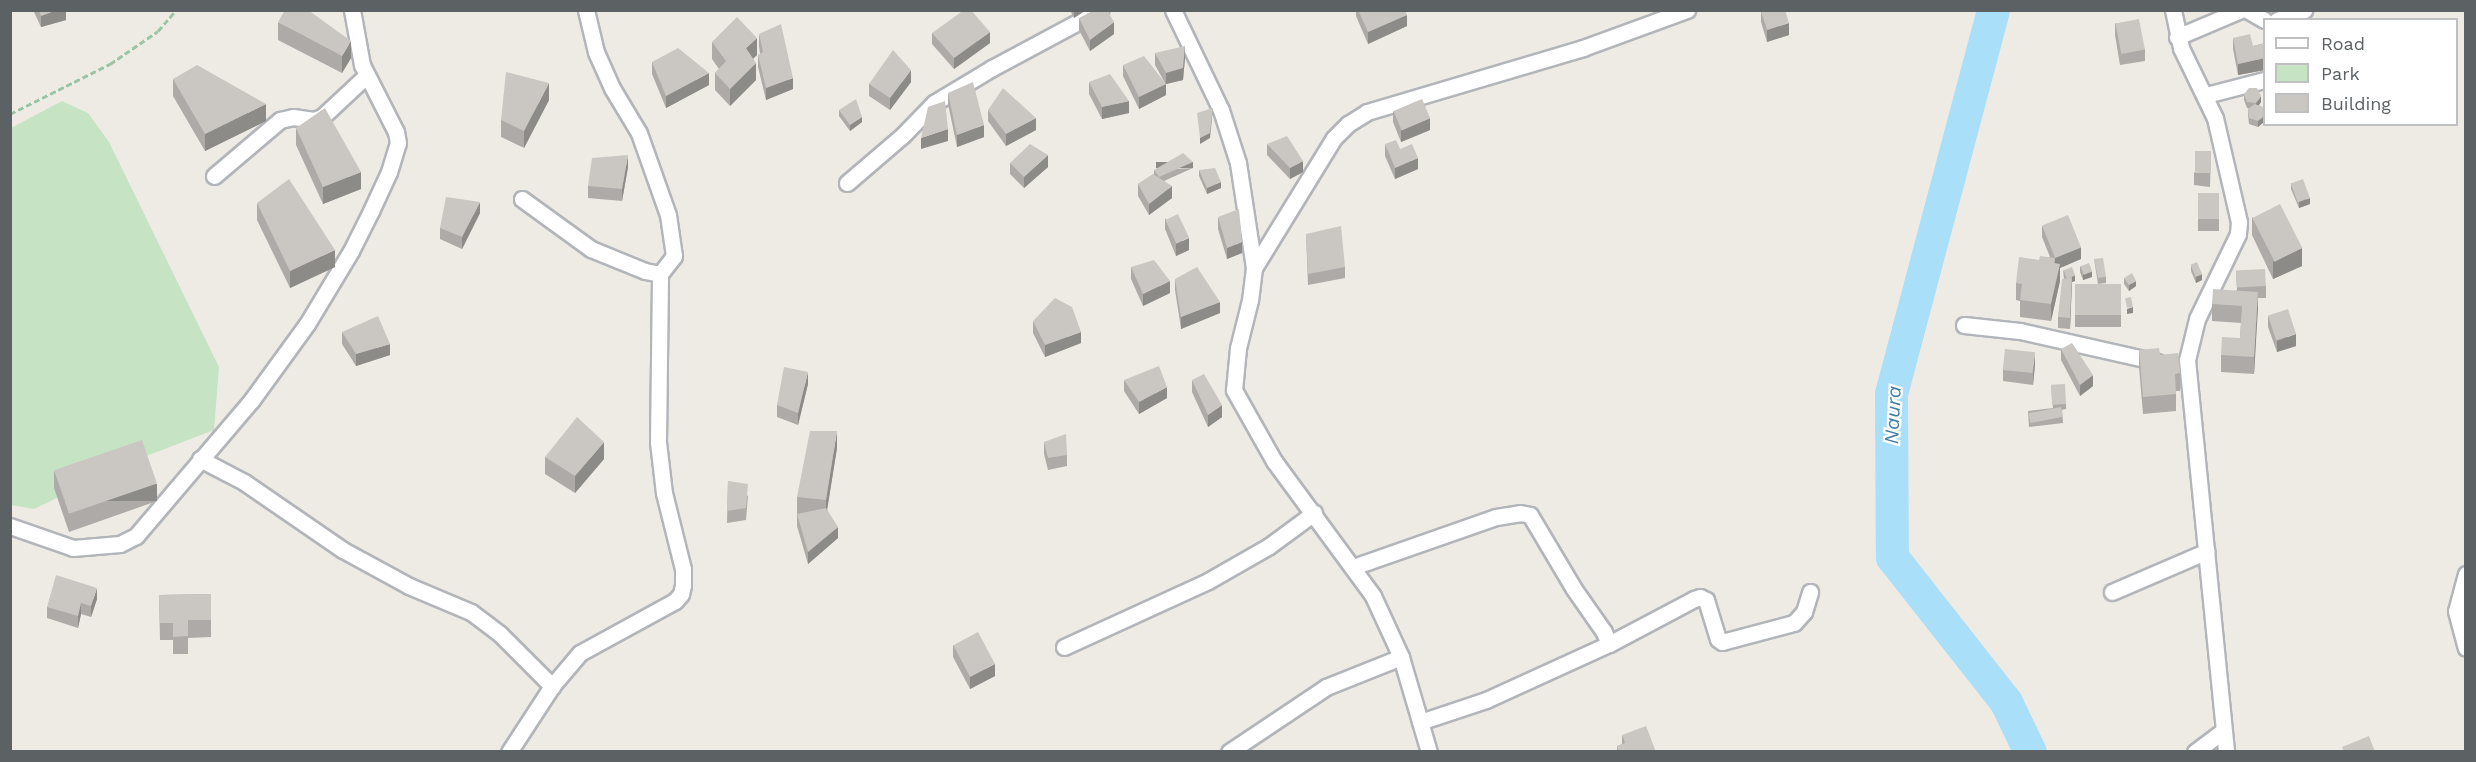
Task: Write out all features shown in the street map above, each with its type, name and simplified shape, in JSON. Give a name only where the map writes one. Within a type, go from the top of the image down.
[{"type":"street","points":[[10,526],[73,548],[120,544],[136,536],[148,525],[200,459],[251,401],[307,324],[351,251],[389,171],[398,142],[396,132],[366,76],[352,10]]},
{"type":"street","points":[[509,752],[570,662],[591,644],[664,607],[681,594],[683,569],[664,493],[658,442],[660,274],[674,256],[668,215],[639,133],[612,88],[596,52],[586,10]]},
{"type":"street","points":[[847,183],[903,135],[934,103],[992,68],[1100,10]]},
{"type":"street","points":[[1173,10],[1221,110],[1238,163],[1254,268],[1250,300],[1238,348],[1234,390],[1274,461],[1373,596],[1401,657],[1429,752]]},
{"type":"street","points":[[1254,268],[1334,138],[1348,124],[1367,112],[1583,48],[1687,10]]},
{"type":"street","points":[[2173,10],[2177,37],[2206,94],[2215,118],[2239,222],[2238,234],[2192,333],[2188,369],[2226,752]]},
{"type":"street","points":[[2177,37],[2241,10]]},
{"type":"street","points":[[2247,10],[2263,19]]},
{"type":"street","points":[[2282,18],[2304,10]]},
{"type":"street","points":[[214,176],[280,120],[293,117],[314,120],[322,117],[366,76]]},
{"type":"street","points":[[2206,94],[2263,80]]},
{"type":"street","points":[[522,199],[591,249],[645,271],[660,274]]},
{"type":"street","points":[[1964,325],[2020,331],[2188,369]]},
{"type":"street","points":[[200,459],[244,482],[343,550],[409,586],[471,612],[500,634],[552,686]]},
{"type":"street","points":[[1064,647],[1208,581],[1269,546],[1314,513]]},
{"type":"street","points":[[1353,567],[1496,518],[1520,513],[1530,515],[1537,523],[1574,590],[1604,632],[1609,644]]},
{"type":"street","points":[[2112,592],[2207,550]]},
{"type":"street","points":[[2466,574],[2456,611],[2466,648]]},
{"type":"street","points":[[1420,722],[1486,700],[1609,644],[1700,597],[1706,600],[1710,608],[1718,639],[1728,641],[1794,623],[1804,612],[1810,592]]},
{"type":"street","points":[[1229,752],[1326,687],[1401,657]]},
{"type":"street","points":[[2195,752],[2223,731]]},
{"type":"path","points":[[10,114],[110,64],[158,31],[176,10]]},
{"type":"green space","points":[[62,101],[88,113],[109,142],[219,367],[214,430],[136,460],[34,509],[11,505],[11,128]]},
{"type":"building","points":[[39,10],[57,10],[41,16]]},
{"type":"building","points":[[285,10],[308,10],[351,41],[342,56],[278,22]]},
{"type":"building","points":[[964,10],[971,10],[990,32],[954,58],[932,33]]},
{"type":"building","points":[[1094,10],[1107,10],[1114,22],[1090,40],[1079,18]]},
{"type":"building","points":[[1358,10],[1405,10],[1407,15],[1368,32]]},
{"type":"building","points":[[1785,10],[1789,23],[1767,30],[1761,11]]},
{"type":"building","points":[[737,17],[757,38],[746,48],[756,63],[730,89],[715,73],[726,61],[712,42]]},
{"type":"building","points":[[2139,19],[2145,49],[2121,54],[2115,24]]},
{"type":"building","points":[[781,24],[793,78],[766,88],[758,55],[763,52],[759,34]]},
{"type":"building","points":[[2250,34],[2253,46],[2263,44],[2263,58],[2238,64],[2233,38]]},
{"type":"building","points":[[1185,46],[1183,68],[1166,73],[1155,53]]},
{"type":"building","points":[[678,48],[709,73],[666,96],[652,62]]},
{"type":"building","points":[[893,50],[911,70],[890,98],[869,84]]},
{"type":"building","points":[[1144,56],[1166,84],[1139,97],[1123,65]]},
{"type":"building","points":[[197,65],[266,104],[205,134],[173,79]]},
{"type":"building","points":[[506,72],[549,83],[524,131],[501,120]]},
{"type":"building","points":[[1110,74],[1129,101],[1102,107],[1089,82]]},
{"type":"building","points":[[973,82],[984,125],[957,135],[948,93]]},
{"type":"building","points":[[1003,88],[1036,118],[1006,134],[988,110]]},
{"type":"building","points":[[2249,88],[2257,88],[2261,96],[2256,103],[2247,102],[2244,94]]},
{"type":"building","points":[[856,99],[862,117],[850,125],[839,110]]},
{"type":"building","points":[[1422,99],[1430,118],[1402,130],[1393,111]]},
{"type":"building","points":[[945,101],[948,129],[921,138],[928,107]]},
{"type":"building","points":[[2255,104],[2263,107],[2263,117],[2258,121],[2249,118],[2248,109]]},
{"type":"building","points":[[325,108],[361,172],[323,187],[296,128]]},
{"type":"building","points":[[1213,108],[1210,133],[1200,138],[1197,113]]},
{"type":"building","points":[[1287,136],[1303,161],[1290,168],[1267,144]]},
{"type":"building","points":[[1396,140],[1400,149],[1412,144],[1418,158],[1395,168],[1385,144]]},
{"type":"building","points":[[1030,144],[1048,155],[1024,177],[1010,163]]},
{"type":"building","points":[[2195,151],[2211,151],[2211,173],[2195,173]]},
{"type":"building","points":[[1183,153],[1193,162],[1159,177],[1154,170]]},
{"type":"building","points":[[628,155],[622,189],[588,186],[592,158]]},
{"type":"building","points":[[1215,168],[1221,182],[1207,188],[1199,170]]},
{"type":"building","points":[[1153,174],[1172,186],[1149,204],[1138,184]]},
{"type":"building","points":[[289,179],[335,250],[290,271],[257,203]]},
{"type":"building","points":[[2303,179],[2310,198],[2298,202],[2291,183]]},
{"type":"building","points":[[2198,193],[2219,193],[2219,219],[2198,219]]},
{"type":"building","points":[[446,197],[480,202],[462,237],[440,228]]},
{"type":"building","points":[[2280,204],[2302,248],[2275,262],[2252,218]]},
{"type":"building","points":[[1239,209],[1242,242],[1227,248],[1218,217]]},
{"type":"building","points":[[1178,214],[1189,238],[1176,243],[1165,220]]},
{"type":"building","points":[[2068,215],[2081,247],[2055,258],[2042,225]]},
{"type":"building","points":[[1341,226],[1345,267],[1308,274],[1306,234]]},
{"type":"building","points":[[2040,256],[2055,258],[2054,263],[2060,264],[2051,304],[2020,300],[2022,284],[2016,283],[2019,257],[2039,260]]},
{"type":"building","points":[[2103,258],[2106,277],[2098,278],[2094,259]]},
{"type":"building","points":[[1154,260],[1170,281],[1143,294],[1131,267]]},
{"type":"building","points":[[2197,262],[2202,274],[2196,277],[2191,265]]},
{"type":"building","points":[[2089,263],[2092,271],[2084,275],[2081,266]]},
{"type":"building","points":[[1197,267],[1220,302],[1181,317],[1175,279]]},
{"type":"building","points":[[2072,267],[2075,275],[2067,279],[2064,270]]},
{"type":"building","points":[[2265,269],[2266,286],[2237,287],[2236,271]]},
{"type":"building","points":[[2132,273],[2136,281],[2129,285],[2124,278]]},
{"type":"building","points":[[2072,277],[2070,318],[2058,317],[2062,279]]},
{"type":"building","points":[[2075,284],[2121,284],[2121,315],[2075,315]]},
{"type":"building","points":[[2213,289],[2258,292],[2254,357],[2221,355],[2222,337],[2240,338],[2242,306],[2212,304]]},
{"type":"building","points":[[2131,297],[2133,307],[2127,308],[2125,298]]},
{"type":"building","points":[[1055,298],[1072,307],[1081,332],[1045,345],[1033,321]]},
{"type":"building","points":[[2288,309],[2296,334],[2276,340],[2268,315]]},
{"type":"building","points":[[378,316],[390,344],[356,354],[342,332]]},
{"type":"building","points":[[2072,343],[2093,375],[2080,385],[2061,349]]},
{"type":"building","points":[[2159,348],[2160,355],[2178,353],[2180,373],[2175,374],[2176,394],[2143,397],[2139,350]]},
{"type":"building","points":[[2005,349],[2035,352],[2033,373],[2003,370]]},
{"type":"building","points":[[1159,366],[1167,387],[1139,402],[1124,380]]},
{"type":"building","points":[[784,367],[808,372],[798,413],[777,405]]},
{"type":"building","points":[[1204,374],[1222,405],[1208,415],[1192,380]]},
{"type":"building","points":[[2065,384],[2066,404],[2052,405],[2051,385]]},
{"type":"building","points":[[2061,407],[2063,417],[2031,423],[2029,413]]},
{"type":"building","points":[[577,417],[604,442],[575,476],[545,457]]},
{"type":"building","points":[[810,431],[837,431],[826,500],[797,497]]},
{"type":"building","points":[[1066,434],[1067,455],[1048,458],[1044,442]]},
{"type":"building","points":[[142,440],[157,483],[69,514],[54,470]]},
{"type":"building","points":[[728,481],[748,484],[746,508],[727,511]]},
{"type":"building","points":[[826,508],[838,527],[808,552],[797,514]]},
{"type":"building","points":[[56,575],[97,588],[91,606],[81,603],[78,616],[47,607]]},
{"type":"building","points":[[211,594],[211,620],[188,620],[188,636],[173,637],[173,623],[160,623],[159,595]]},
{"type":"building","points":[[978,632],[995,664],[970,677],[953,645]]},
{"type":"building","points":[[1646,726],[1656,752],[1619,752],[1617,746],[1625,743],[1622,735]]},
{"type":"building","points":[[2369,736],[2375,752],[2344,752],[2342,747]]},
{"type":"waterway","name":"Naura","points":[[1993,10],[1891,393],[1892,557],[2006,702],[2030,752]]}]
